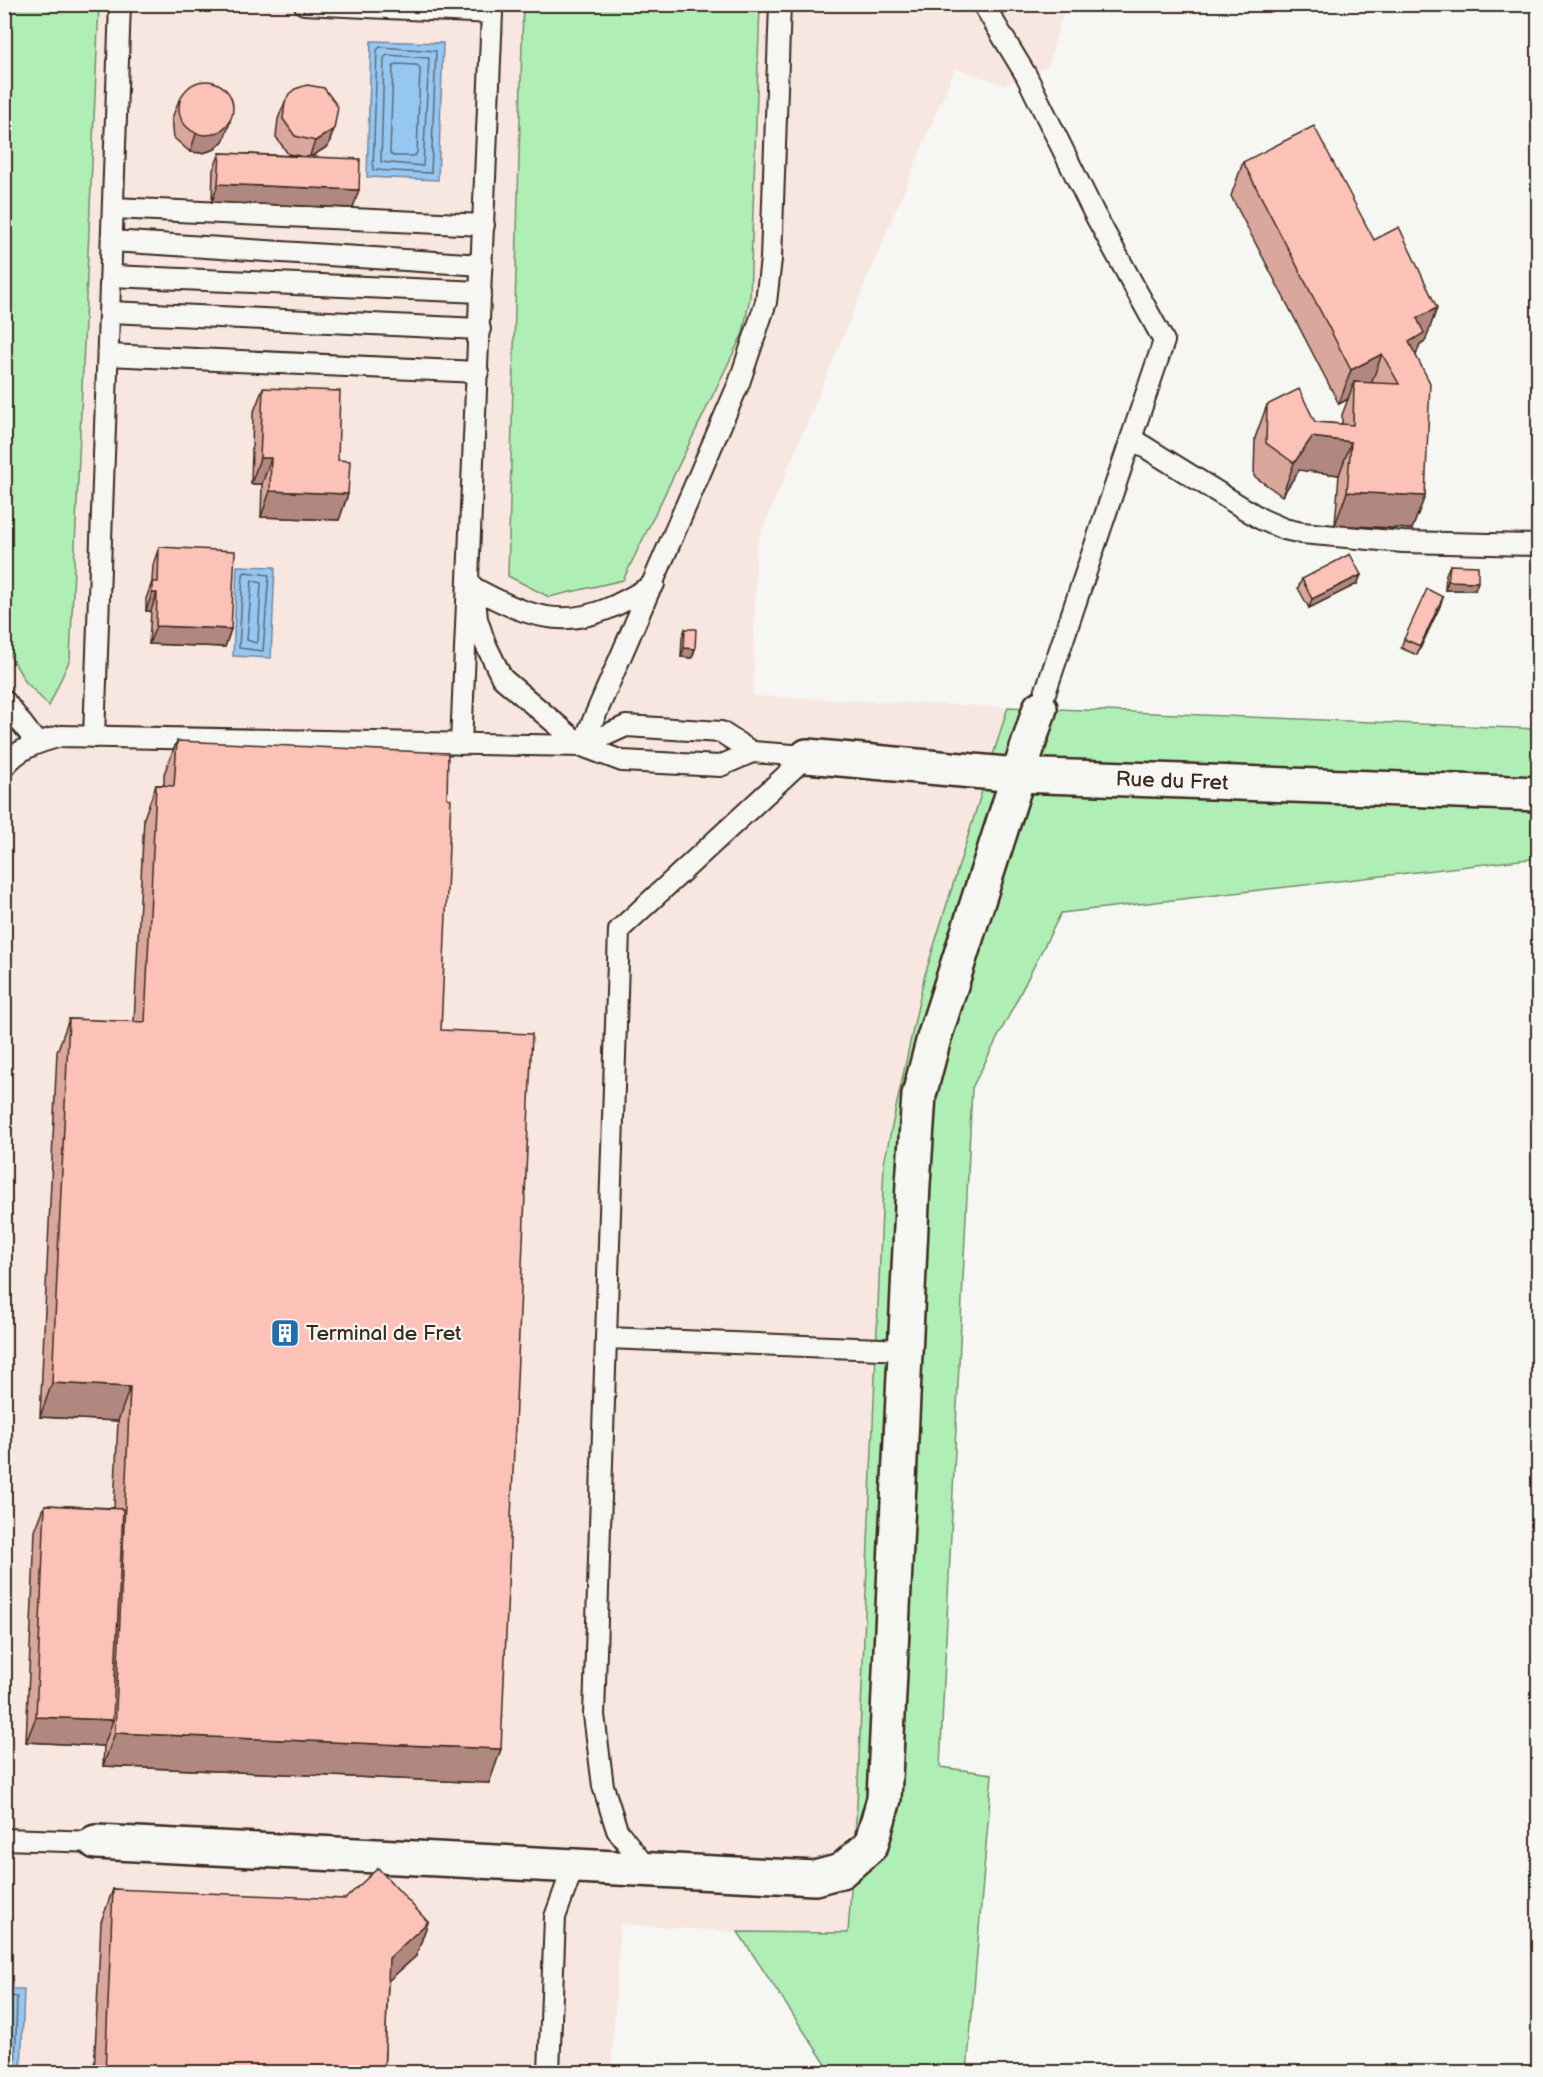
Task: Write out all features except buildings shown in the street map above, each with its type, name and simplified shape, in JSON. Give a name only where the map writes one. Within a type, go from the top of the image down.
[{"type":"street","points":[[96,1842],[815,1878],[842,1871],[871,1845],[884,1799],[919,1095],[934,1038],[1040,708]]},
{"type":"street","name":"Rue du Fret","points":[[807,756],[1017,776],[1539,794]]},
{"type":"lane","points":[[94,737],[120,4]]},
{"type":"lane","points":[[304,4],[492,13],[471,584],[461,744]]},
{"type":"lane","points":[[582,746],[739,383],[766,302],[771,259],[780,4]]},
{"type":"lane","points":[[984,4],[1026,75],[1094,213],[1164,341],[1040,708]]},
{"type":"lane","points":[[113,208],[484,225]]},
{"type":"lane","points":[[112,241],[482,265]]},
{"type":"lane","points":[[111,276],[481,292]]},
{"type":"lane","points":[[110,312],[480,329]]},
{"type":"lane","points":[[108,355],[478,372]]},
{"type":"lane","points":[[1132,439],[1261,519],[1284,529],[1403,542],[1539,545]]},
{"type":"lane","points":[[471,584],[522,611],[551,618],[573,619],[597,614],[618,606],[654,584]]},
{"type":"lane","points":[[471,584],[480,627],[502,678],[582,746]]},
{"type":"lane","points":[[4,700],[36,742]]},
{"type":"lane","points":[[582,746],[626,726],[720,732],[752,752]]},
{"type":"lane","points":[[4,767],[11,757],[36,742],[61,736],[582,746],[622,761],[720,766],[752,752],[807,756]]},
{"type":"lane","points":[[648,1870],[617,1830],[603,1786],[594,1715],[619,930],[807,756]]},
{"type":"lane","points":[[607,1338],[906,1350]]},
{"type":"lane","points":[[4,1839],[96,1842]]},
{"type":"lane","points":[[549,2073],[555,1917],[574,1865]]},
{"type":"shaded area","points":[[5,5],[1065,5],[1048,66],[1005,85],[955,68],[756,545],[753,696],[1008,707],[924,978],[884,1163],[857,1805],[848,1934],[738,1932],[620,1924],[611,2072],[5,2072]]},
{"type":"green space","points":[[5,4],[99,5],[70,659],[49,706],[25,681],[5,647]]},
{"type":"green space","points":[[523,5],[760,5],[750,297],[743,333],[623,580],[549,597],[508,576]]},
{"type":"green space","points":[[1008,707],[1538,729],[1538,858],[1061,913],[972,1088],[940,1767],[992,1774],[967,2072],[831,2072],[738,1932],[848,1933],[857,1805],[884,1163],[924,978]]},
{"type":"water","points":[[371,41],[443,43],[438,180],[367,177]]},
{"type":"water","points":[[237,566],[275,567],[271,658],[233,656]]},
{"type":"water","points":[[5,1989],[24,1989],[21,2072],[5,2072]]},
{"type":"place","name":"Terminal de Fret","points":[[285,1333]]}]
